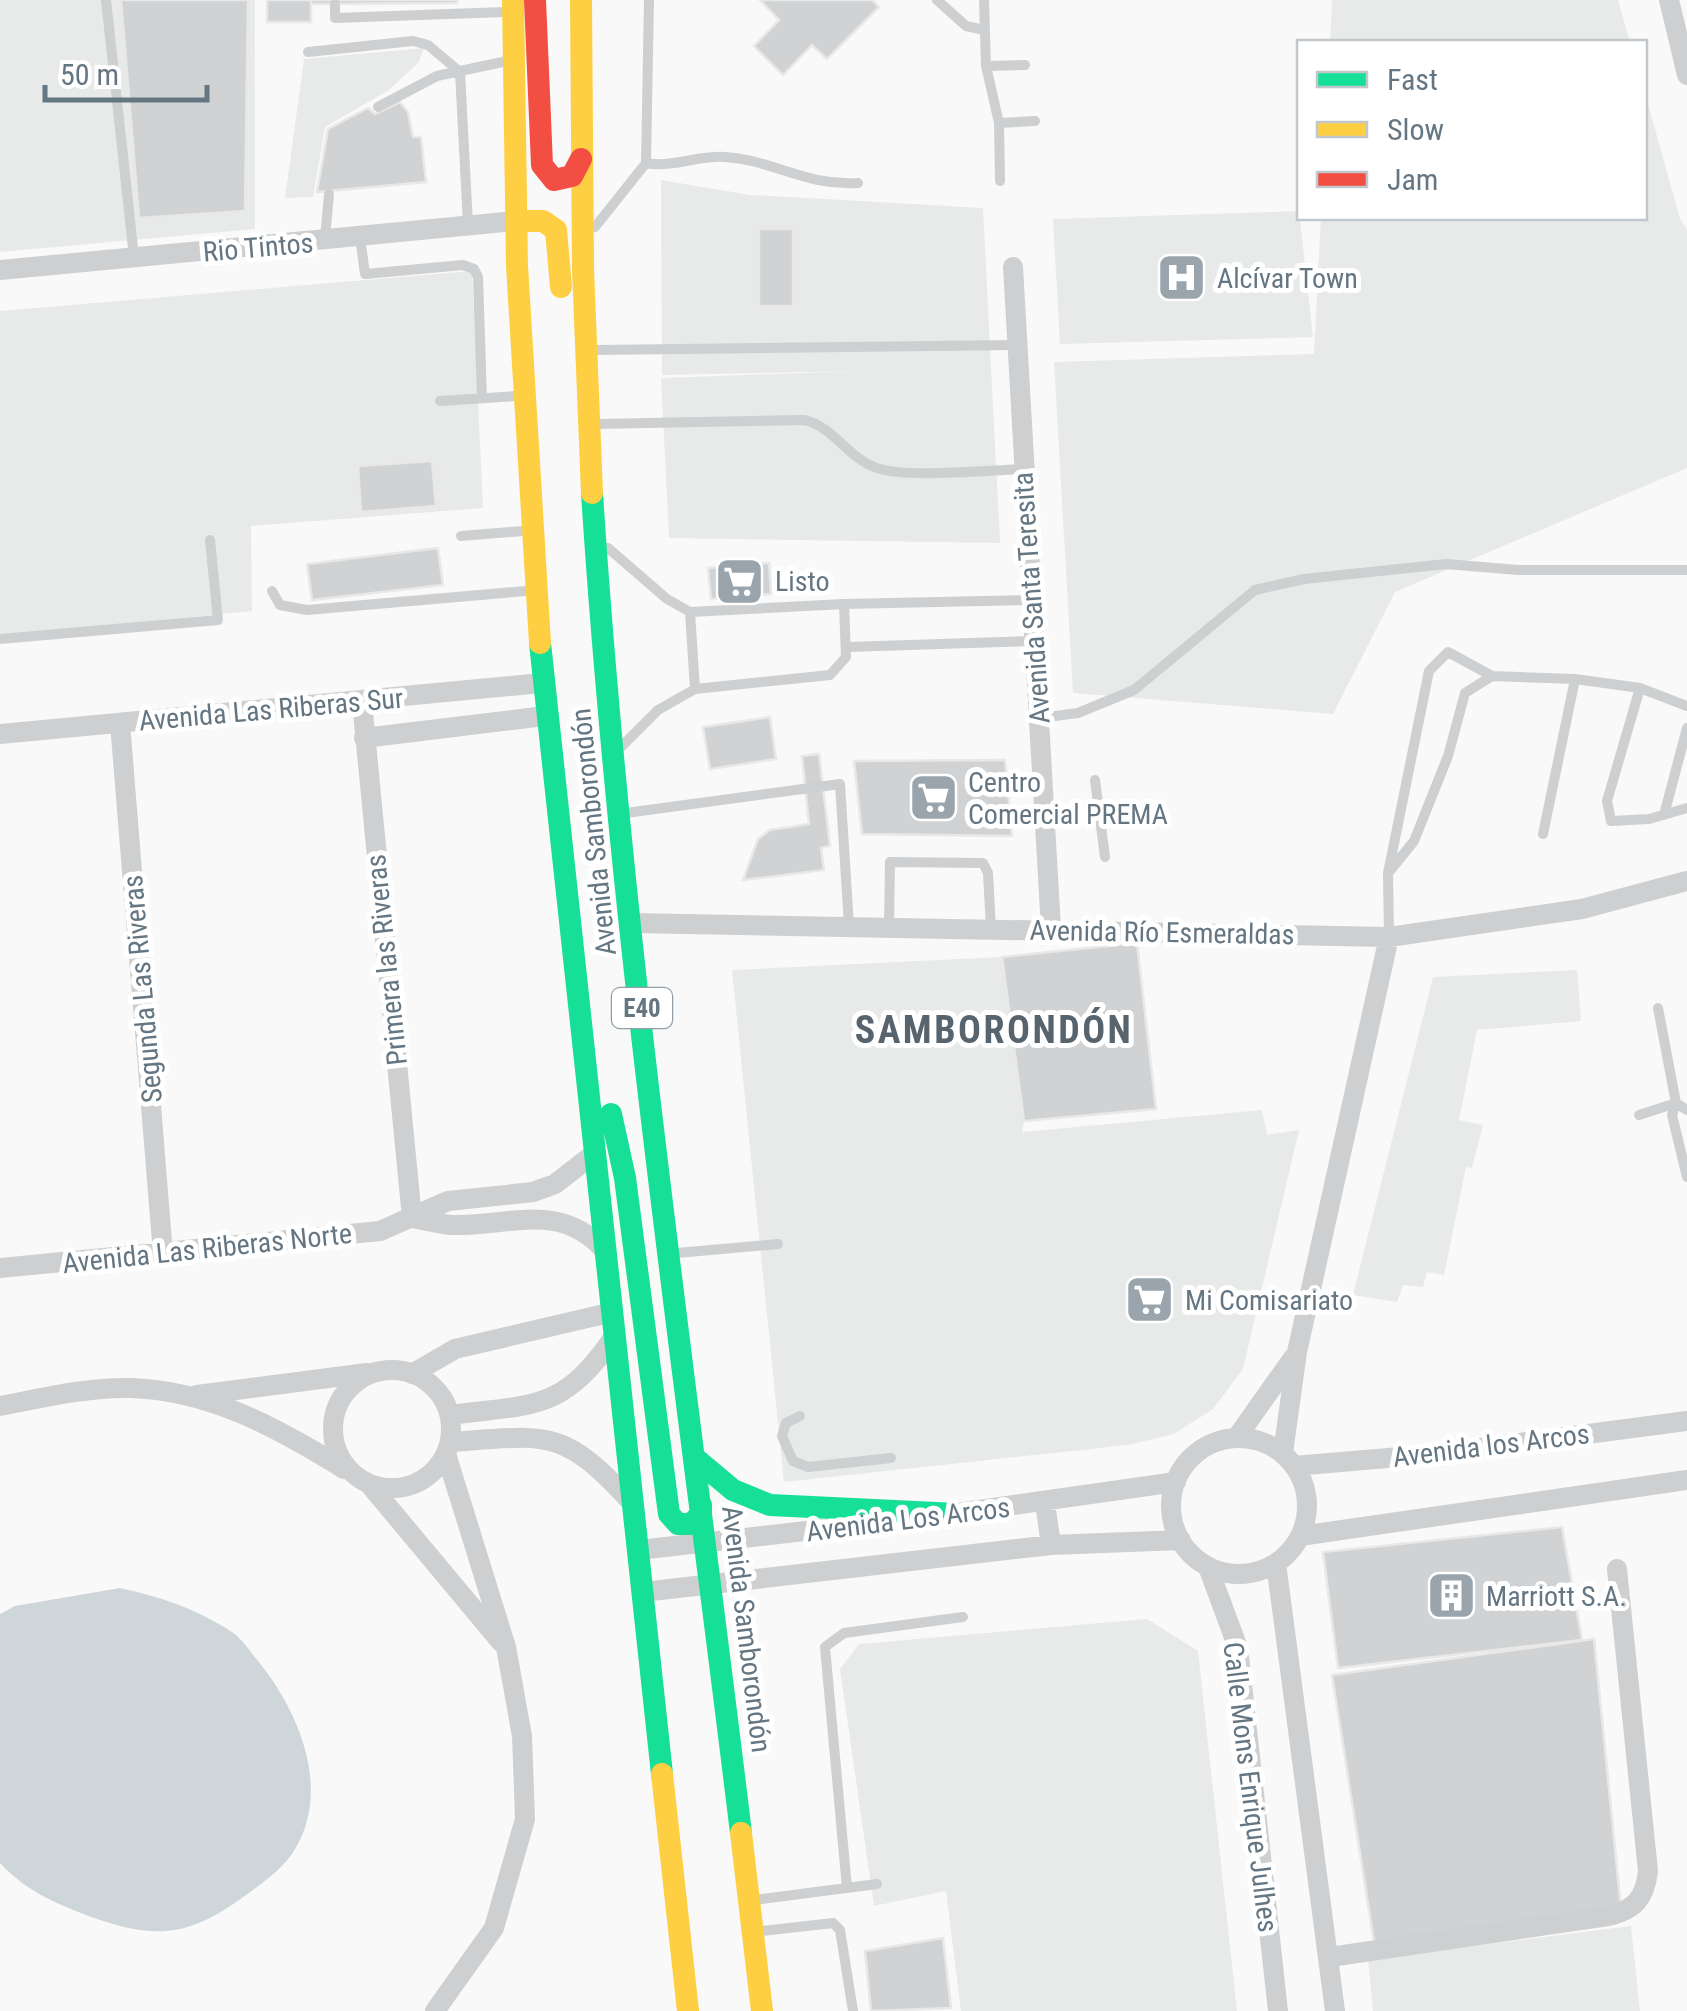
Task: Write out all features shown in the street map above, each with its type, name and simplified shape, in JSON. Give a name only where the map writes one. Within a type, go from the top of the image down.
[{"type":"highway","points":[[535,0],[542,165],[554,180],[564,180],[578,170],[582,159]]},
{"type":"highway","name":"Avenida Samborondón","points":[[582,0],[590,424],[614,755],[762,2011]]},
{"type":"highway","name":"Avenida Samborondón","points":[[513,6],[522,395],[542,684],[688,2011]]},
{"type":"highway","points":[[516,221],[551,223],[559,238],[564,406],[595,528]]},
{"type":"highway","points":[[569,931],[626,1178],[669,1514],[678,1524],[691,1524],[700,1514],[701,1505]]},
{"type":"highway","points":[[696,1459],[734,1490],[770,1505],[957,1514]]},
{"type":"street","points":[[1670,0],[1684,47],[1687,75]]},
{"type":"street","name":"Rio Tintos","points":[[0,270],[516,221]]},
{"type":"street","name":"Avenida Santa Teresita","points":[[1012,268],[1032,641],[1051,781],[1055,858],[1050,930]]},
{"type":"street","name":"Avenida Las Riberas Sur","points":[[0,734],[542,684]]},
{"type":"street","name":"Primera las Riveras","points":[[362,702],[412,1218]]},
{"type":"street","name":"Avenida Las Riberas Sur","points":[[364,738],[546,716]]},
{"type":"street","name":"Segunda Las Riveras","points":[[120,723],[163,1254]]},
{"type":"street","name":"Avenida Río Esmeraldas","points":[[632,923],[1389,937],[1582,909],[1687,881]]},
{"type":"street","points":[[1288,1460],[1253,1438],[1237,1436],[1206,1445],[1193,1455],[1176,1482],[1170,1512],[1181,1540],[1208,1567],[1230,1574],[1254,1573],[1276,1564],[1300,1536],[1307,1500],[1288,1460],[1297,1352],[1389,937]]},
{"type":"street","name":"Avenida Las Riberas Norte","points":[[0,1268],[380,1231],[448,1201],[533,1192],[555,1184],[594,1153]]},
{"type":"street","name":"Avenida Las Riberas Norte","points":[[412,1218],[450,1225],[536,1217],[559,1220],[577,1227],[606,1252]]},
{"type":"street","points":[[412,1374],[456,1349],[613,1312]]},
{"type":"street","points":[[450,1415],[542,1403],[571,1390],[614,1337]]},
{"type":"street","points":[[1237,1436],[1297,1352]]},
{"type":"street","points":[[192,1396],[398,1370],[412,1374],[440,1393],[450,1415],[450,1448],[506,1647],[522,1736],[525,1819],[494,1928],[435,2011]]},
{"type":"street","points":[[351,1473],[334,1447],[333,1416],[347,1389],[374,1372]]},
{"type":"street","points":[[0,1406],[128,1388],[192,1396],[274,1426],[370,1485],[506,1647]]},
{"type":"street","name":"Avenida los Arcos","points":[[1288,1460],[1435,1454],[1687,1422]]},
{"type":"street","points":[[370,1485],[392,1489],[414,1484],[434,1472],[450,1448],[538,1437],[573,1447],[634,1506]]},
{"type":"street","points":[[1300,1536],[1687,1480]]},
{"type":"street","name":"Avenida Los Arcos","points":[[639,1550],[1046,1503],[1176,1482]]},
{"type":"street","points":[[1046,1503],[1050,1545]]},
{"type":"street","name":"Avenida Los Arcos","points":[[643,1592],[1050,1545],[1181,1540]]},
{"type":"street","name":"Calle Mons Enrique Julhes","points":[[1276,1564],[1335,2011]]},
{"type":"street","name":"Calle Mons Enrique Julhes","points":[[1208,1567],[1238,1648],[1278,2011]]},
{"type":"street","points":[[1330,1957],[1608,1916],[1634,1908],[1642,1897],[1648,1871],[1617,1570]]},
{"type":"lane","points":[[106,0],[134,258]]},
{"type":"lane","points":[[486,0],[486,13]]},
{"type":"lane","points":[[585,239],[646,163],[649,0]]},
{"type":"lane","points":[[936,0],[966,26],[984,30]]},
{"type":"lane","points":[[984,0],[986,66],[999,122],[1000,181]]},
{"type":"lane","points":[[335,4],[335,18],[486,13],[513,6]]},
{"type":"lane","points":[[308,52],[412,41],[428,45],[460,72],[468,226]]},
{"type":"lane","points":[[378,107],[437,76],[513,59]]},
{"type":"lane","points":[[986,66],[1025,65]]},
{"type":"lane","points":[[999,122],[1035,120]]},
{"type":"lane","points":[[646,163],[661,166],[725,156],[823,184],[858,183]]},
{"type":"lane","points":[[325,241],[329,194]]},
{"type":"lane","points":[[360,237],[365,274],[462,265],[474,268],[478,277],[482,398]]},
{"type":"lane","points":[[588,350],[1016,346]]},
{"type":"lane","points":[[440,402],[522,395]]},
{"type":"lane","points":[[590,424],[805,420],[819,424],[873,467],[1022,470]]},
{"type":"lane","points":[[595,528],[666,599],[690,612],[1030,600]]},
{"type":"lane","points":[[461,536],[529,530]]},
{"type":"lane","points":[[0,639],[218,620],[210,540]]},
{"type":"lane","points":[[1040,718],[1078,713],[1134,690],[1255,590],[1304,579],[1446,564],[1518,570],[1687,570]]},
{"type":"lane","points":[[272,591],[280,606],[306,610],[534,591]]},
{"type":"lane","points":[[614,755],[658,710],[695,690],[830,675],[840,668],[847,647],[844,604]]},
{"type":"lane","points":[[690,612],[695,690]]},
{"type":"lane","points":[[847,647],[1032,641]]},
{"type":"lane","points":[[1389,937],[1388,873],[1429,671],[1448,652],[1492,676],[1575,678],[1640,688],[1687,706]]},
{"type":"lane","points":[[1388,873],[1414,840],[1448,756],[1464,693],[1492,676]]},
{"type":"lane","points":[[1544,834],[1575,678]]},
{"type":"lane","points":[[1640,688],[1607,801],[1608,814],[1611,821],[1664,815],[1687,808]]},
{"type":"lane","points":[[1664,815],[1687,728]]},
{"type":"lane","points":[[1095,780],[1105,857]]},
{"type":"lane","points":[[620,814],[840,784],[849,926]]},
{"type":"lane","points":[[889,927],[890,862],[986,866],[991,928]]},
{"type":"lane","points":[[1658,1008],[1681,1106]]},
{"type":"lane","points":[[1640,1116],[1681,1106]]},
{"type":"lane","points":[[1681,1106],[1672,1115],[1687,1176]]},
{"type":"lane","points":[[671,1253],[778,1244]]},
{"type":"lane","points":[[800,1416],[786,1424],[782,1436],[793,1461],[808,1467],[892,1458]]},
{"type":"lane","points":[[847,1888],[825,1646],[844,1633],[963,1618]]},
{"type":"lane","points":[[749,1901],[876,1884]]},
{"type":"lane","points":[[753,1933],[833,1923],[840,1930],[853,2011]]},
{"type":"shaded area","points":[[0,0],[255,0],[255,229],[0,252]]},
{"type":"shaded area","points":[[1332,0],[1618,0],[1629,40],[1330,40]]},
{"type":"shaded area","points":[[424,48],[419,62],[389,90],[325,127],[313,197],[285,198],[304,59]]},
{"type":"shaded area","points":[[1647,100],[1680,219],[1687,229],[1687,468],[1395,592],[1333,714],[1073,693],[1054,362],[1314,354],[1321,220],[1647,220]]},
{"type":"shaded area","points":[[661,180],[751,195],[983,208],[1000,543],[669,538],[661,378],[857,371],[662,375]]},
{"type":"shaded area","name":"Alcívar Town","points":[[1297,211],[1313,337],[1060,344],[1053,219]]},
{"type":"shaded area","points":[[472,271],[483,508],[251,526],[252,611],[0,636],[0,311]]},
{"type":"shaded area","points":[[1002,957],[1024,1121],[1022,1132],[1262,1110],[1267,1135],[1299,1130],[1243,1369],[1213,1409],[1174,1434],[1128,1445],[784,1482],[732,970]]},
{"type":"shaded area","points":[[1577,970],[1581,1021],[1477,1030],[1459,1120],[1483,1125],[1472,1168],[1466,1167],[1444,1275],[1427,1272],[1423,1287],[1403,1285],[1397,1302],[1353,1295],[1433,977]]},
{"type":"shaded area","points":[[120,1588],[192,1610],[239,1638],[286,1702],[305,1750],[310,1776],[306,1825],[284,1864],[221,1912],[171,1930],[137,1930],[70,1909],[33,1890],[0,1863],[0,1614],[15,1606]]},
{"type":"shaded area","points":[[1147,1619],[1198,1651],[1237,2011],[961,2011],[946,1891],[874,1906],[840,1669],[859,1644]]},
{"type":"shaded area","points":[[1631,1926],[1640,2011],[1373,2011],[1368,1959]]},
{"type":"building","points":[[121,0],[248,0],[245,211],[139,218]]},
{"type":"building","points":[[267,0],[311,0],[311,22],[267,22]]},
{"type":"building","points":[[311,0],[457,0],[457,3],[311,4]]},
{"type":"building","points":[[760,0],[872,0],[879,7],[827,59],[812,45],[783,75],[754,46],[779,20]]},
{"type":"building","points":[[400,102],[408,112],[413,137],[421,137],[426,182],[317,192],[328,129],[368,108],[375,114]]},
{"type":"building","points":[[759,229],[793,229],[793,306],[759,306]]},
{"type":"building","points":[[432,461],[436,506],[361,512],[358,466]]},
{"type":"building","points":[[438,548],[443,585],[312,600],[307,564]]},
{"type":"building","name":"Listo","points":[[769,563],[771,594],[711,599],[708,568]]},
{"type":"building","points":[[770,717],[776,759],[710,769],[703,727]]},
{"type":"building","points":[[819,754],[830,846],[821,848],[824,870],[743,880],[758,839],[770,830],[809,824],[802,756]]},
{"type":"building","name":"Centro Comercial PREMA","points":[[1005,760],[1012,836],[862,834],[854,761]]},
{"type":"building","points":[[1137,943],[1156,1109],[1024,1121],[1002,957]]},
{"type":"building","name":"Marriott S.A.","points":[[1562,1527],[1582,1640],[1338,1668],[1323,1552]]},
{"type":"building","points":[[1594,1639],[1621,1908],[1374,1942],[1332,1675]]},
{"type":"building","points":[[943,1938],[951,2008],[871,2011],[865,1951]]},
{"type":"traffic: fast","points":[[592,493],[638,997],[741,1833]]},
{"type":"traffic: fast","points":[[540,643],[662,1774]]},
{"type":"traffic: fast","points":[[611,1114],[625,1178],[669,1514],[678,1524],[691,1524],[701,1514],[701,1505]]},
{"type":"traffic: fast","points":[[696,1459],[733,1490],[770,1505],[957,1514]]},
{"type":"traffic: slow","points":[[513,0],[517,266],[540,643]]},
{"type":"traffic: slow","points":[[581,0],[583,269],[592,493]]},
{"type":"traffic: slow","points":[[516,221],[543,221],[556,230],[561,287]]},
{"type":"traffic: slow","points":[[662,1774],[688,2011]]},
{"type":"traffic: slow","points":[[741,1833],[762,2011]]},
{"type":"traffic: jam","points":[[535,0],[542,165],[554,180],[572,176],[581,159]]},
{"type":"place","name":"Alcívar Town","points":[[1182,278]]},
{"type":"place","name":"Listo","points":[[740,581]]},
{"type":"place","name":"Centro Comercial PREMA","points":[[933,798]]},
{"type":"place","name":"Mi Comisariato","points":[[1150,1300]]},
{"type":"place","name":"Marriott S.A.","points":[[1451,1596]]},
{"type":"district","name":"SAMBORONDÓN","points":[[994,1030]]}]
